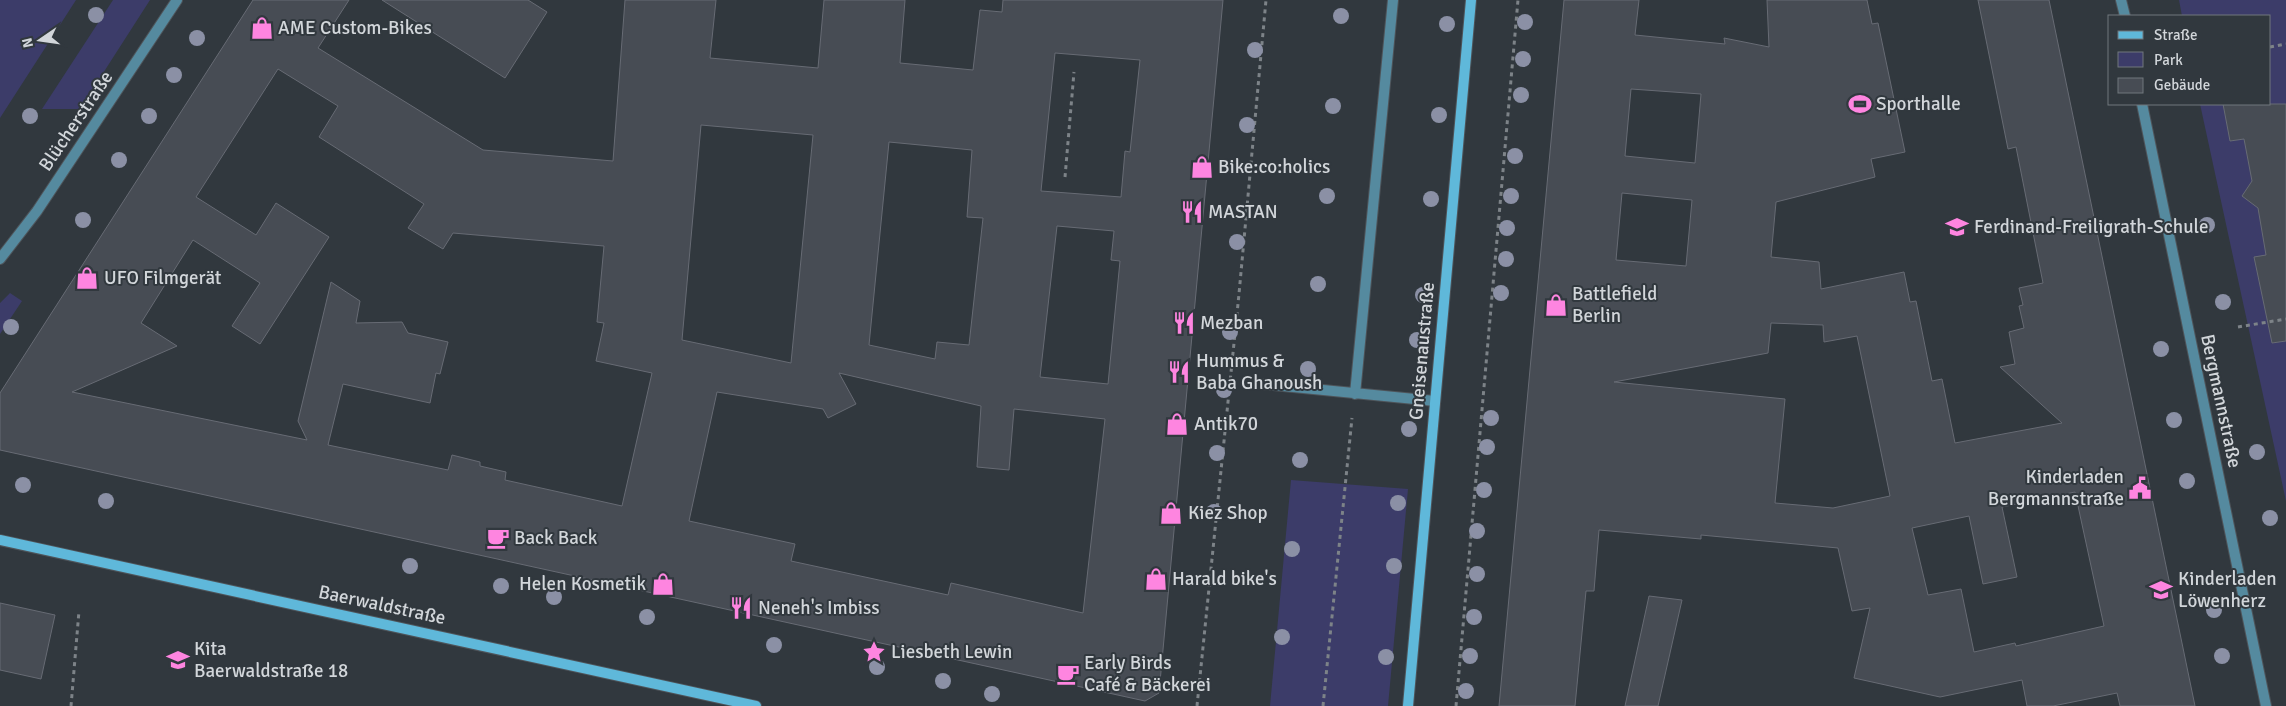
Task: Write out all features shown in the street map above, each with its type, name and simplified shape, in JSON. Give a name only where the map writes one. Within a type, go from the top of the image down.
[{"type":"street","name":"Blücherstraße","points":[[0,260],[37,211],[177,0]]},
{"type":"street","points":[[1354,394],[1392,0]]},
{"type":"street","name":"Gneisenaustraße","points":[[1408,706],[1471,0]]},
{"type":"street","points":[[2121,0],[2125,15]]},
{"type":"street","name":"Bergmannstraße","points":[[2142,105],[2266,706]]},
{"type":"street","points":[[1263,384],[1435,401]]},
{"type":"street","name":"Baerwaldstraße","points":[[0,540],[756,706]]},
{"type":"path","points":[[1197,706],[1239,294],[1266,0]]},
{"type":"path","points":[[1456,706],[1518,0]]},
{"type":"path","points":[[2271,47],[2286,44]]},
{"type":"path","points":[[1065,177],[1074,72]]},
{"type":"path","points":[[2238,327],[2286,319]]},
{"type":"path","points":[[1324,706],[1354,394]]},
{"type":"path","points":[[71,706],[79,611]]},
{"type":"green space","points":[[0,0],[76,0],[0,118]]},
{"type":"green space","points":[[113,0],[150,0],[80,109],[42,109]]},
{"type":"green space","points":[[2179,0],[2286,0],[2286,501],[2200,105],[2271,105],[2271,15],[2182,15]]},
{"type":"green space","points":[[10,293],[22,301],[0,334],[0,303]]},
{"type":"green space","points":[[1291,480],[1408,489],[1388,706],[1270,706]]},
{"type":"building","points":[[253,0],[349,0],[318,48],[483,150],[613,161],[625,0],[716,0],[710,58],[818,68],[824,0],[905,0],[900,63],[973,70],[980,10],[1002,12],[1003,0],[1223,0],[1159,693],[1145,701],[0,450],[0,393]],"holes":[[[1055,53],[1140,60],[1130,152],[1125,151],[1121,197],[1041,191]],[[278,69],[338,106],[319,137],[424,204],[408,228],[443,249],[453,233],[604,246],[597,322],[604,323],[596,361],[652,373],[622,506],[505,480],[506,472],[480,466],[480,462],[452,455],[448,470],[328,445],[343,384],[430,403],[436,373],[440,374],[448,342],[408,333],[402,322],[356,323],[360,301],[331,282],[298,421],[307,440],[72,392],[177,346],[141,323],[193,240],[260,283],[232,326],[260,344],[329,237],[276,203],[256,235],[196,197]],[[701,125],[813,135],[791,363],[682,340]],[[889,142],[972,150],[967,217],[983,218],[969,345],[937,342],[935,359],[869,345]],[[1057,226],[1114,231],[1111,260],[1120,261],[1108,384],[1040,377]],[[839,373],[981,406],[977,467],[1009,470],[1014,409],[1105,419],[1083,613],[951,583],[948,595],[791,561],[795,544],[689,521],[717,392],[823,409],[828,418],[856,404]]]},
{"type":"building","points":[[382,0],[528,0],[547,12],[505,78]]},
{"type":"building","points":[[1564,0],[1639,0],[1635,35],[1725,44],[1724,38],[1769,47],[1767,0],[1867,0],[1872,24],[1878,23],[1905,152],[1871,159],[1875,177],[1776,202],[1771,257],[1819,262],[1821,289],[1904,272],[1910,302],[1916,301],[1932,381],[1942,379],[1955,443],[2062,423],[2000,367],[2015,364],[2009,332],[2024,328],[2019,306],[2023,305],[2019,288],[2043,283],[2016,147],[2008,149],[1978,0],[2049,0],[2195,706],[2120,706],[2117,693],[2053,706],[2027,706],[2022,680],[1940,697],[1854,678],[1870,608],[1852,611],[1838,548],[1701,535],[1701,539],[1599,530],[1594,591],[1586,591],[1575,706],[1499,706]],"holes":[[[1631,89],[1701,94],[1695,163],[1625,156]],[[1622,193],[1692,200],[1686,266],[1616,260]],[[1771,323],[1823,325],[1824,342],[1857,336],[1890,496],[1833,508],[1775,503],[1785,399],[1614,382],[1768,353]],[[2075,492],[2104,626],[2016,646],[2015,643],[1974,652],[1961,589],[1928,595],[1912,528],[1969,516],[1983,584],[2017,577],[2002,507]]]},
{"type":"building","points":[[2286,104],[2286,341],[2272,343],[2254,257],[2266,255],[2258,208],[2242,196],[2252,181],[2244,139],[2230,141],[2223,105]]},
{"type":"building","points":[[1649,596],[1682,600],[1658,706],[1625,706]]},
{"type":"building","points":[[0,603],[55,615],[41,679],[0,670]]},
{"type":"place","name":"AME Custom-Bikes","points":[[262,28]]},
{"type":"place","name":"Sporthalle","points":[[1860,104]]},
{"type":"place","name":"Bike:co:holics","points":[[1202,167]]},
{"type":"place","name":"MASTAN","points":[[1192,212]]},
{"type":"place","name":"Ferdinand-Freiligrath-Schule","points":[[1957,227]]},
{"type":"place","name":"UFO Filmgerät","points":[[87,278]]},
{"type":"place","name":"Battlefield Berlin","points":[[1556,305]]},
{"type":"place","name":"Mezban","points":[[1184,323]]},
{"type":"place","name":"Hummus & Baba Ghanoush","points":[[1179,372]]},
{"type":"place","name":"Antik70","points":[[1177,424]]},
{"type":"place","name":"Kinderladen Bergmannstraße","points":[[2140,488]]},
{"type":"place","name":"Kiez Shop","points":[[1171,513]]},
{"type":"place","name":"Back Back","points":[[498,538]]},
{"type":"place","name":"Harald bike's","points":[[1156,579]]},
{"type":"place","name":"Helen Kosmetik","points":[[663,584]]},
{"type":"place","name":"Kinderladen Löwenherz","points":[[2161,590]]},
{"type":"place","name":"Neneh's Imbiss","points":[[741,608]]},
{"type":"place","name":"Liesbeth Lewin","points":[[874,652]]},
{"type":"place","name":"Kita Baerwaldstraße 18","points":[[178,660]]},
{"type":"place","name":"Early Birds Café & Bäckerei","points":[[1068,674]]}]
